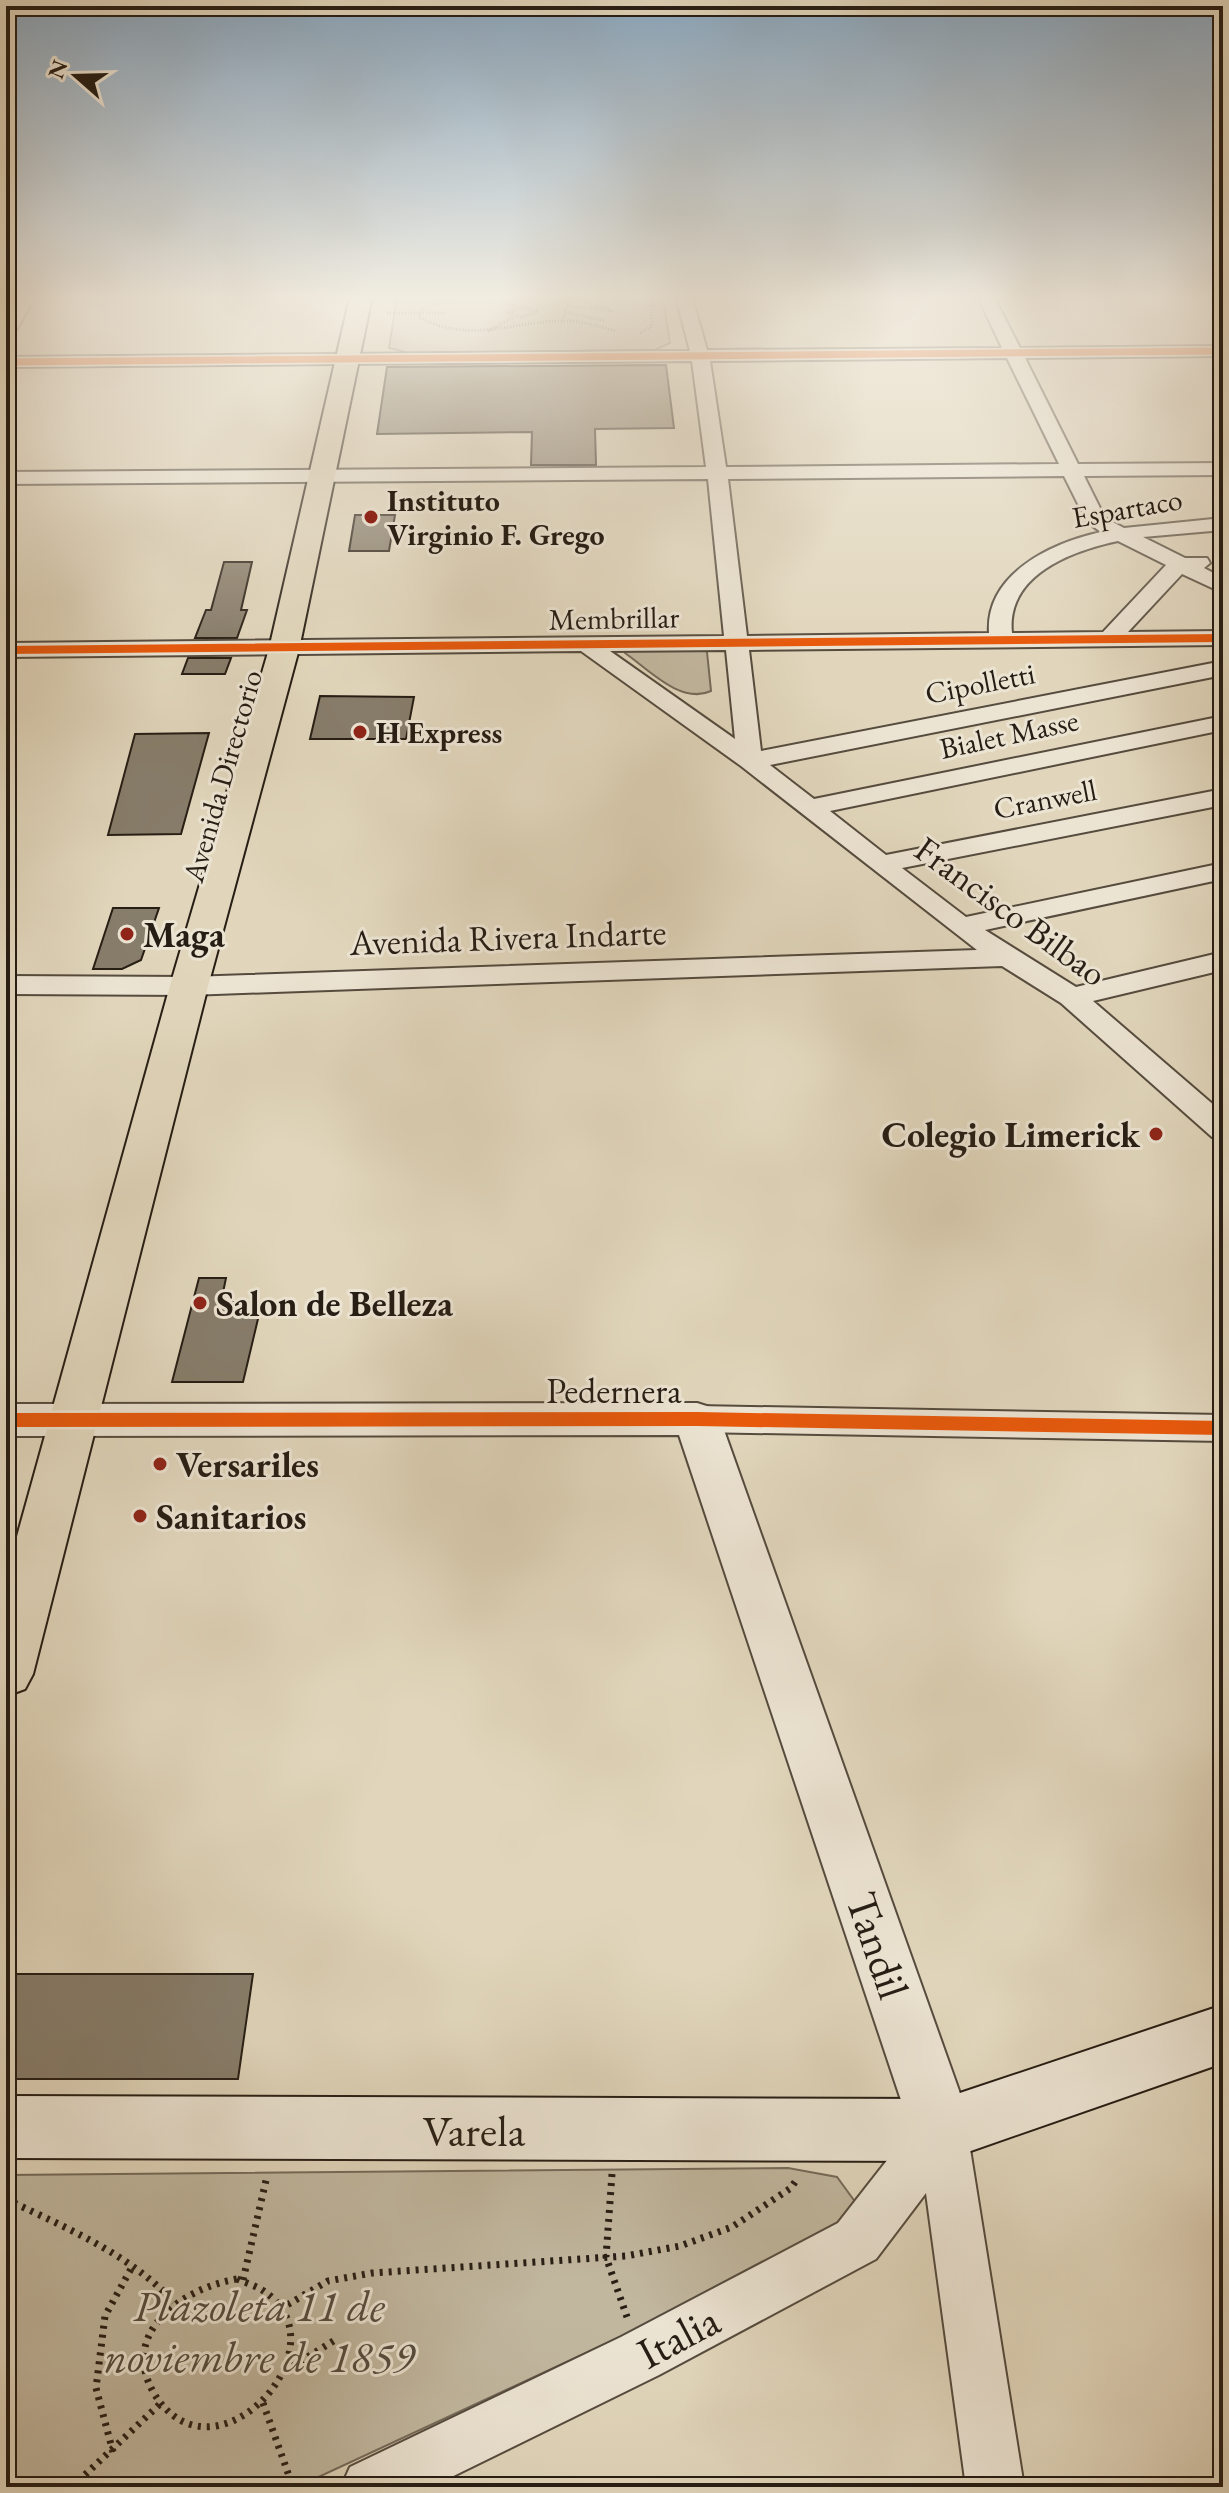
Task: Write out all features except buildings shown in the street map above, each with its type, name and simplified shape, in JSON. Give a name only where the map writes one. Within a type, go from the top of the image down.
[{"type":"main road","name":"Avenida Directorio","points":[[6,1674],[189,986],[284,649],[336,413]]},
{"type":"main road","name":"Varela","points":[[6,2127],[942,2130],[1223,2034]]},
{"type":"street","points":[[708,413],[750,761]]},
{"type":"street","points":[[1044,413],[1097,522],[1223,586]]},
{"type":"street","points":[[6,478],[1223,469]]},
{"type":"street","name":"Espartaco","points":[[1001,639],[1000,612],[1018,581],[1052,553],[1081,542],[1119,535],[1223,524]]},
{"type":"street","points":[[1109,639],[1180,565],[1223,561]]},
{"type":"street","name":"Membrillar","points":[[6,650],[1223,638]]},
{"type":"street","name":"Francisco Bilbao","points":[[587,645],[750,761],[961,927],[1071,997],[1223,1130]]},
{"type":"street","name":"Cipolletti","points":[[750,761],[1223,668]]},
{"type":"street","name":"Bialet Masse","points":[[808,808],[1223,723]]},
{"type":"street","name":"Cranwell","points":[[880,864],[1223,797]]},
{"type":"street","points":[[961,927],[1223,871]]},
{"type":"street","name":"Avenida Rivera Indarte","points":[[6,985],[189,986],[1012,957]]},
{"type":"street","points":[[1071,997],[1223,961]]},
{"type":"street","name":"Pedernera","points":[[6,1420],[697,1419],[1223,1428]]},
{"type":"street","name":"Tandil","points":[[697,1419],[942,2130],[995,2487]]},
{"type":"street","name":"Italia","points":[[370,2487],[640,2356],[857,2241],[942,2130]]},
{"type":"path","points":[[243,2280],[278,2129]]},
{"type":"path","points":[[616,2130],[606,2257],[640,2356]]},
{"type":"path","points":[[280,2309],[328,2281],[372,2273],[606,2257],[680,2246],[732,2227],[791,2188],[831,2131]]},
{"type":"path","points":[[6,2199],[132,2266],[165,2290],[174,2302]]},
{"type":"path","points":[[113,2452],[96,2388],[105,2316],[132,2266]]},
{"type":"path","points":[[212,2280],[243,2280],[259,2286],[277,2300],[288,2321],[290,2345],[285,2371],[271,2395],[253,2412],[231,2423],[207,2427],[185,2423],[166,2412],[152,2394],[145,2373],[146,2349],[154,2326],[189,2290],[212,2280]]},
{"type":"path","points":[[285,2371],[335,2340]]},
{"type":"path","points":[[263,2403],[293,2487]]},
{"type":"path","points":[[72,2487],[113,2452],[160,2404]]},
{"type":"green space","points":[[704,647],[711,691],[700,694],[688,693],[665,683],[625,653],[627,648]]},
{"type":"green space","name":"Plazoleta 11 de noviembre de 1859","points":[[788,2168],[837,2177],[856,2203],[842,2234],[297,2487],[6,2487],[6,2175]]},
{"type":"cycle path","points":[[6,650],[1223,638]]},
{"type":"cycle path","points":[[6,1420],[697,1419],[1223,1428]]},
{"type":"place","name":"Instituto Virginio F. Grego","points":[[371,517]]},
{"type":"place","name":"H Express","points":[[360,732]]},
{"type":"place","name":"Maga","points":[[127,934]]},
{"type":"place","name":"Colegio Limerick","points":[[1156,1134]]},
{"type":"place","name":"Salon de Belleza","points":[[200,1303]]},
{"type":"place","name":"Versariles","points":[[160,1464]]},
{"type":"place","name":"Sanitarios","points":[[140,1516]]}]
